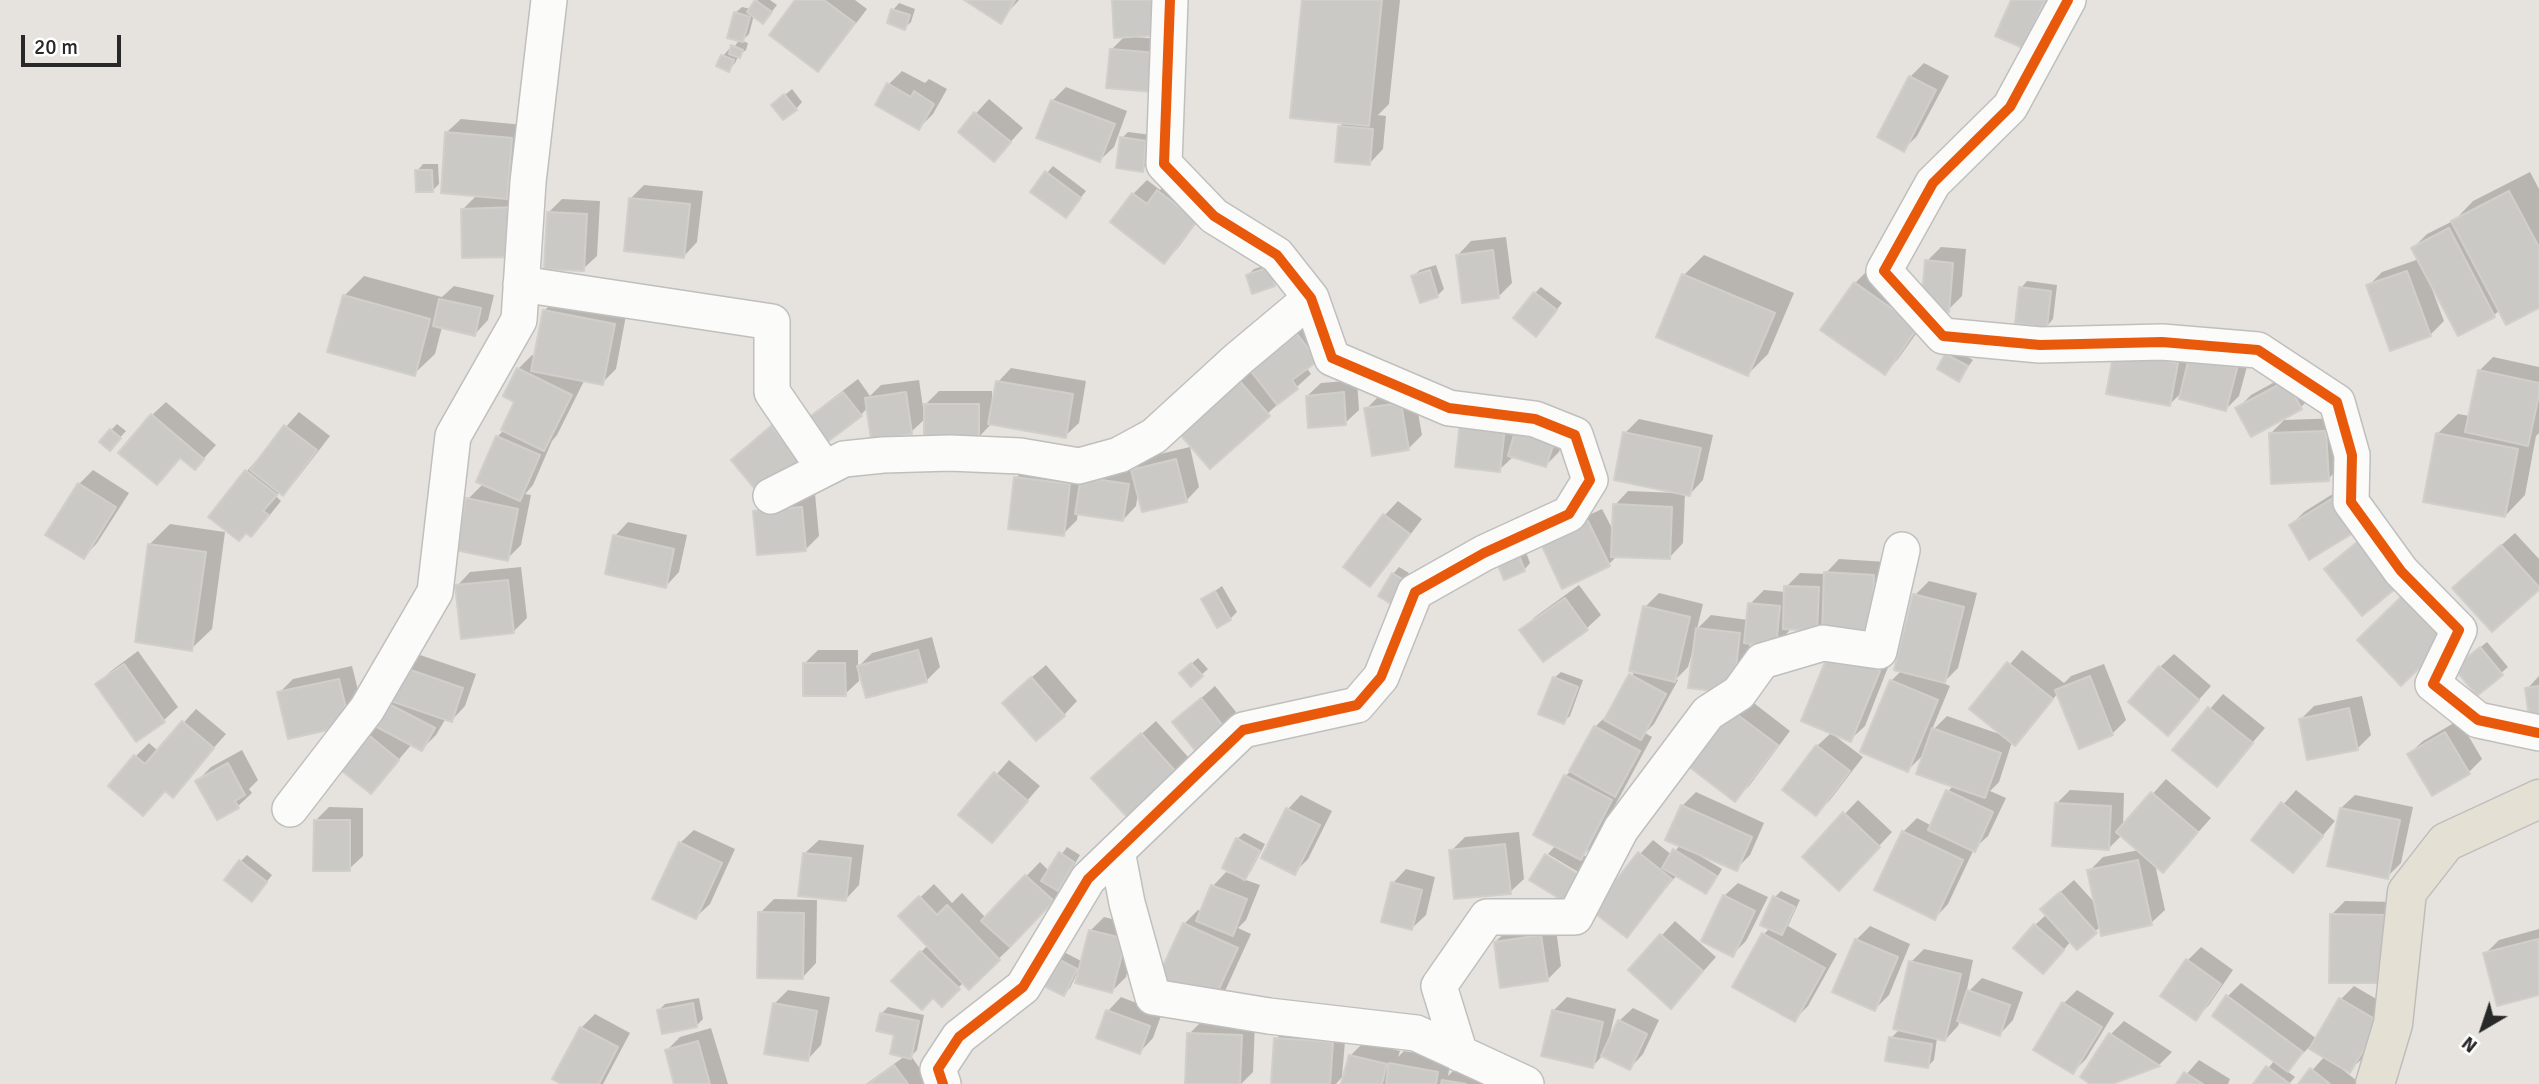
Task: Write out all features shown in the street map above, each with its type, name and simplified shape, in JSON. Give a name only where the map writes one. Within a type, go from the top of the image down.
[{"type":"main road","points":[[2375,1084],[2393,1024],[2407,892],[2446,842],[2539,799]]},
{"type":"street","points":[[290,809],[367,709],[435,592],[453,436],[519,320],[528,182],[549,0]]},
{"type":"street","points":[[943,1084],[938,1069],[959,1037],[1023,987],[1088,879],[1243,730],[1357,705],[1381,677],[1415,592],[1477,557],[1569,514],[1590,480],[1575,435],[1535,419],[1449,408],[1332,358],[1311,298],[1277,255],[1214,216],[1164,164],[1170,0]]},
{"type":"street","points":[[2068,0],[2010,107],[1933,183],[1884,271],[1943,337],[2040,345],[2162,342],[2258,351],[2336,402],[2352,455],[2351,502],[2401,571],[2459,630],[2433,684],[2478,720],[2539,733]]},
{"type":"street","points":[[522,284],[772,322],[772,392],[824,468]]},
{"type":"street","points":[[771,496],[844,459],[950,453],[1020,456],[1079,466],[1119,455],[1154,436],[1237,360],[1311,298]]},
{"type":"street","points":[[1460,1054],[1439,986],[1488,917],[1575,917],[1621,829],[1709,713],[1739,693],[1762,661],[1823,643],[1880,651],[1902,550]]},
{"type":"street","points":[[1117,851],[1127,903],[1153,997],[1269,1016],[1416,1034],[1526,1084]]},
{"type":"building","points":[[755,0],[772,12],[763,24],[747,12]]},
{"type":"building","points":[[795,0],[824,0],[855,23],[818,72],[769,35]]},
{"type":"building","points":[[964,0],[1015,0],[1001,24]]},
{"type":"building","points":[[1112,0],[1160,0],[1162,35],[1114,38]]},
{"type":"building","points":[[1302,0],[1382,0],[1369,126],[1290,118]]},
{"type":"building","points":[[2011,0],[2045,0],[2023,48],[1995,36]]},
{"type":"building","points":[[891,9],[910,15],[905,30],[887,23]]},
{"type":"building","points":[[734,12],[750,17],[743,42],[727,38]]},
{"type":"building","points":[[731,45],[743,50],[740,58],[729,54]]},
{"type":"building","points":[[1110,49],[1157,53],[1154,92],[1106,88]]},
{"type":"building","points":[[721,55],[734,60],[729,72],[716,66]]},
{"type":"building","points":[[1909,76],[1936,90],[1904,152],[1877,137]]},
{"type":"building","points":[[887,83],[911,97],[914,91],[934,104],[919,130],[875,105]]},
{"type":"building","points":[[784,94],[797,110],[783,120],[771,105]]},
{"type":"building","points":[[1051,100],[1115,124],[1100,162],[1036,138]]},
{"type":"building","points":[[974,112],[1011,142],[994,162],[958,132]]},
{"type":"building","points":[[1338,126],[1373,129],[1370,165],[1335,162]]},
{"type":"building","points":[[445,132],[512,138],[507,199],[441,193]]},
{"type":"building","points":[[1120,137],[1146,141],[1143,172],[1116,168]]},
{"type":"building","points":[[415,170],[432,170],[433,192],[416,192]]},
{"type":"building","points":[[1045,171],[1081,198],[1066,218],[1030,192]]},
{"type":"building","points":[[1157,190],[1197,221],[1164,264],[1110,222],[1132,193],[1147,204]]},
{"type":"building","points":[[2509,191],[2539,247],[2539,308],[2506,325],[2451,221]]},
{"type":"building","points":[[629,198],[690,204],[684,258],[624,251]]},
{"type":"building","points":[[517,207],[518,257],[462,258],[461,209]]},
{"type":"building","points":[[547,212],[587,214],[584,271],[544,269]]},
{"type":"building","points":[[2449,228],[2495,317],[2458,336],[2411,248]]},
{"type":"building","points":[[1493,250],[1499,298],[1462,303],[1456,255]]},
{"type":"building","points":[[1925,260],[1953,263],[1949,312],[1921,309]]},
{"type":"building","points":[[1270,267],[1275,286],[1252,294],[1246,275]]},
{"type":"building","points":[[1430,270],[1438,297],[1420,303],[1411,276]]},
{"type":"building","points":[[2407,271],[2431,336],[2390,351],[2366,285]]},
{"type":"building","points":[[1682,274],[1775,313],[1748,376],[1656,337]]},
{"type":"building","points":[[1854,282],[1918,327],[1885,375],[1820,330]]},
{"type":"building","points":[[2019,287],[2051,291],[2047,328],[2015,323]]},
{"type":"building","points":[[1534,292],[1557,310],[1536,337],[1513,318]]},
{"type":"building","points":[[343,295],[430,319],[415,376],[327,352]]},
{"type":"building","points":[[439,299],[481,308],[475,336],[433,326]]},
{"type":"building","points":[[543,310],[615,324],[603,385],[531,371]]},
{"type":"building","points":[[1297,334],[1318,361],[1292,380],[1298,389],[1277,405],[1250,370]]},
{"type":"building","points":[[2191,349],[2239,361],[2226,411],[2179,399]]},
{"type":"building","points":[[2114,351],[2178,363],[2170,406],[2106,394]]},
{"type":"building","points":[[1945,354],[1968,366],[1959,382],[1937,369]]},
{"type":"building","points":[[517,368],[572,395],[544,451],[501,430],[514,402],[503,396]]},
{"type":"building","points":[[2478,370],[2539,383],[2528,446],[2465,432]]},
{"type":"building","points":[[1237,378],[1270,416],[1210,469],[1177,431]]},
{"type":"building","points":[[996,381],[1073,394],[1066,438],[988,424]]},
{"type":"building","points":[[2286,381],[2302,409],[2251,437],[2235,408]]},
{"type":"building","points":[[843,392],[862,416],[826,443],[808,418]]},
{"type":"building","points":[[906,392],[912,434],[871,439],[865,398]]},
{"type":"building","points":[[1344,392],[1346,425],[1308,428],[1306,396]]},
{"type":"building","points":[[1401,403],[1409,450],[1372,456],[1364,408]]},
{"type":"building","points":[[924,404],[979,404],[979,439],[924,439]]},
{"type":"building","points":[[151,414],[204,459],[195,470],[180,458],[157,485],[118,453]]},
{"type":"building","points":[[1460,422],[1505,427],[1500,472],[1455,467]]},
{"type":"building","points":[[1517,424],[1556,437],[1546,467],[1508,456]]},
{"type":"building","points":[[284,425],[317,450],[283,496],[250,470]]},
{"type":"building","points":[[771,426],[800,460],[759,494],[731,460]]},
{"type":"building","points":[[110,429],[121,438],[110,451],[99,442]]},
{"type":"building","points":[[2326,431],[2329,481],[2271,484],[2269,433]]},
{"type":"building","points":[[1623,432],[1701,448],[1690,496],[1614,480]]},
{"type":"building","points":[[2436,433],[2518,449],[2505,517],[2423,502]]},
{"type":"building","points":[[496,436],[540,455],[520,501],[476,482]]},
{"type":"building","points":[[1176,459],[1187,502],[1142,512],[1131,470]]},
{"type":"building","points":[[245,470],[277,495],[263,511],[269,515],[251,537],[246,533],[239,541],[208,517]]},
{"type":"building","points":[[1014,477],[1070,484],[1064,536],[1008,529]]},
{"type":"building","points":[[1081,477],[1129,484],[1123,521],[1075,514]]},
{"type":"building","points":[[78,483],[116,507],[84,559],[45,535]]},
{"type":"building","points":[[466,498],[518,509],[508,561],[455,550]]},
{"type":"building","points":[[2333,498],[2355,532],[2309,560],[2289,525]]},
{"type":"building","points":[[1613,504],[1672,507],[1670,559],[1611,557]]},
{"type":"building","points":[[802,507],[806,551],[757,555],[753,511]]},
{"type":"building","points":[[1383,514],[1410,534],[1370,587],[1343,567]]},
{"type":"building","points":[[1588,521],[1610,566],[1562,589],[1541,544]]},
{"type":"building","points":[[613,535],[674,549],[666,588],[605,574]]},
{"type":"building","points":[[2362,538],[2400,585],[2362,616],[2324,569]]},
{"type":"building","points":[[148,544],[206,552],[192,651],[135,642]]},
{"type":"building","points":[[2501,545],[2539,590],[2492,632],[2452,588]]},
{"type":"building","points":[[1518,553],[1525,571],[1504,580],[1496,561]]},
{"type":"building","points":[[1824,572],[1874,575],[1872,640],[1822,638]]},
{"type":"building","points":[[1392,573],[1404,580],[1391,604],[1378,596]]},
{"type":"building","points":[[508,580],[514,633],[461,639],[455,585]]},
{"type":"building","points":[[1784,586],[1819,587],[1817,631],[1783,629]]},
{"type":"building","points":[[1215,591],[1231,620],[1217,628],[1201,599]]},
{"type":"building","points":[[2406,592],[2451,637],[2401,686],[2357,640]]},
{"type":"building","points":[[1913,594],[1964,607],[1945,683],[1894,670]]},
{"type":"building","points":[[1565,598],[1588,630],[1543,662],[1519,630]]},
{"type":"building","points":[[1748,603],[1780,606],[1776,647],[1744,643]]},
{"type":"building","points":[[1643,606],[1690,617],[1675,682],[1629,671]]},
{"type":"building","points":[[1696,628],[1740,633],[1733,693],[1688,688]]},
{"type":"building","points":[[2480,647],[2503,675],[2477,696],[2454,668]]},
{"type":"building","points":[[918,650],[927,682],[866,698],[857,666]]},
{"type":"building","points":[[1830,650],[1880,671],[1851,742],[1801,721]]},
{"type":"building","points":[[2007,662],[2053,699],[2015,746],[1969,709]]},
{"type":"building","points":[[803,663],[845,663],[846,696],[803,696]]},
{"type":"building","points":[[1191,663],[1203,676],[1191,687],[1179,673]]},
{"type":"building","points":[[124,664],[165,722],[136,742],[95,684]]},
{"type":"building","points":[[2159,666],[2199,700],[2168,736],[2128,702]]},
{"type":"building","points":[[402,667],[463,688],[452,722],[391,701]]},
{"type":"building","points":[[1629,674],[1666,694],[1641,740],[1604,720]]},
{"type":"building","points":[[2090,676],[2113,735],[2079,749],[2055,690]]},
{"type":"building","points":[[1031,677],[1065,716],[1036,741],[1002,703]]},
{"type":"building","points":[[1553,677],[1578,687],[1564,724],[1538,714]]},
{"type":"building","points":[[339,679],[350,725],[288,739],[277,692]]},
{"type":"building","points":[[1890,680],[1938,700],[1908,772],[1860,752]]},
{"type":"building","points":[[2539,686],[2539,724],[2530,725],[2525,688]]},
{"type":"building","points":[[1201,698],[1224,727],[1195,750],[1172,722]]},
{"type":"building","points":[[387,703],[435,728],[422,751],[375,726]]},
{"type":"building","points":[[2208,707],[2253,743],[2217,787],[2172,750]]},
{"type":"building","points":[[2349,708],[2358,750],[2307,760],[2299,719]]},
{"type":"building","points":[[1731,710],[1778,745],[1735,802],[1688,766]]},
{"type":"building","points":[[182,721],[214,748],[173,798],[165,791],[143,816],[108,786],[134,755],[145,764]]},
{"type":"building","points":[[1594,726],[1640,751],[1615,797],[1569,771]]},
{"type":"building","points":[[1932,728],[2001,753],[1985,798],[1916,774]]},
{"type":"building","points":[[2445,732],[2470,774],[2432,796],[2407,754]]},
{"type":"building","points":[[366,733],[399,760],[371,794],[338,768]]},
{"type":"building","points":[[1141,733],[1177,773],[1127,817],[1091,778]]},
{"type":"building","points":[[1816,745],[1850,771],[1816,816],[1782,790]]},
{"type":"building","points":[[228,763],[245,795],[235,801],[239,808],[217,820],[195,781]]},
{"type":"building","points":[[994,772],[1028,801],[992,843],[958,815]]},
{"type":"building","points":[[1564,775],[1612,800],[1581,860],[1533,835]]},
{"type":"building","points":[[1946,790],[1993,812],[1975,852],[1928,830]]},
{"type":"building","points":[[2151,792],[2198,832],[2163,873],[2116,832]]},
{"type":"building","points":[[2281,802],[2323,836],[2293,873],[2251,840]]},
{"type":"building","points":[[2055,803],[2111,806],[2109,850],[2052,846]]},
{"type":"building","points":[[1681,805],[1752,837],[1737,871],[1665,840]]},
{"type":"building","points":[[1286,808],[1320,825],[1295,875],[1261,858]]},
{"type":"building","points":[[2340,808],[2400,820],[2388,879],[2327,866]]},
{"type":"building","points":[[1843,812],[1880,847],[1839,891],[1802,857]]},
{"type":"building","points":[[314,820],[350,820],[350,871],[313,871]]},
{"type":"building","points":[[1902,831],[1963,860],[1935,920],[1874,890]]},
{"type":"building","points":[[1236,838],[1260,851],[1245,880],[1222,868]]},
{"type":"building","points":[[679,842],[722,863],[696,919],[652,899]]},
{"type":"building","points":[[1505,844],[1511,894],[1454,899],[1449,850]]},
{"type":"building","points":[[1673,849],[1717,876],[1706,894],[1662,868]]},
{"type":"building","points":[[1059,852],[1074,862],[1058,891],[1041,881]]},
{"type":"building","points":[[1638,852],[1672,879],[1627,938],[1592,911]]},
{"type":"building","points":[[803,853],[851,858],[846,901],[798,896]]},
{"type":"building","points":[[1545,854],[1584,878],[1568,904],[1529,880]]},
{"type":"building","points":[[239,860],[267,882],[252,902],[224,880]]},
{"type":"building","points":[[2138,860],[2152,925],[2101,936],[2087,870]]},
{"type":"building","points":[[1025,875],[1054,901],[1010,947],[981,921]]},
{"type":"building","points":[[1391,882],[1422,890],[1412,930],[1381,922]]},
{"type":"building","points":[[1211,885],[1247,899],[1233,936],[1196,921]]},
{"type":"building","points":[[2060,892],[2097,933],[2077,950],[2040,909]]},
{"type":"building","points":[[1723,895],[1755,911],[1733,957],[1701,941]]},
{"type":"building","points":[[919,896],[937,915],[947,905],[1000,960],[969,990],[898,916]]},
{"type":"building","points":[[1773,896],[1795,907],[1782,935],[1760,925]]},
{"type":"building","points":[[758,912],[804,913],[803,979],[757,978]]},
{"type":"building","points":[[2330,914],[2386,915],[2386,983],[2329,983]]},
{"type":"building","points":[[1183,923],[1238,948],[1211,1006],[1156,981]]},
{"type":"building","points":[[2034,924],[2064,950],[2043,974],[2013,948]]},
{"type":"building","points":[[1089,930],[1126,939],[1112,993],[1075,983]]},
{"type":"building","points":[[1762,933],[1825,968],[1795,1022],[1732,987]]},
{"type":"building","points":[[1660,934],[1703,971],[1671,1009],[1628,970]]},
{"type":"building","points":[[1541,935],[1548,981],[1500,988],[1494,942]]},
{"type":"building","points":[[1855,939],[1898,957],[1875,1011],[1832,992]]},
{"type":"building","points":[[2538,939],[2539,995],[2497,1006],[2483,953]]},
{"type":"building","points":[[920,951],[960,989],[942,1007],[933,998],[922,1010],[891,981]]},
{"type":"building","points":[[1056,958],[1077,969],[1064,996],[1042,985]]},
{"type":"building","points":[[2186,959],[2221,984],[2196,1021],[2160,996]]},
{"type":"building","points":[[1909,961],[1961,974],[1945,1041],[1893,1029]]},
{"type":"building","points":[[1967,990],[2010,1005],[2000,1036],[1957,1021]]},
{"type":"building","points":[[2226,995],[2303,1052],[2288,1072],[2212,1016]]},
{"type":"building","points":[[2339,998],[2380,1022],[2350,1073],[2309,1049]]},
{"type":"building","points":[[2062,1002],[2102,1027],[2073,1074],[2033,1050]]},
{"type":"building","points":[[693,1003],[697,1027],[662,1034],[657,1010]]},
{"type":"building","points":[[773,1003],[817,1011],[808,1061],[764,1054]]},
{"type":"building","points":[[1106,1010],[1150,1026],[1140,1054],[1096,1038]]},
{"type":"building","points":[[1552,1010],[1603,1022],[1593,1068],[1541,1056]]},
{"type":"building","points":[[880,1013],[919,1021],[911,1059],[890,1054],[894,1035],[876,1031]]},
{"type":"building","points":[[1618,1020],[1647,1034],[1630,1070],[1601,1056]]},
{"type":"building","points":[[580,1027],[618,1047],[599,1084],[561,1084],[552,1079]]},
{"type":"building","points":[[1187,1033],[1242,1035],[1240,1084],[1185,1084]]},
{"type":"building","points":[[2109,1033],[2160,1066],[2112,1084],[2090,1084],[2080,1077]]},
{"type":"building","points":[[1889,1037],[1932,1044],[1928,1068],[1885,1061]]},
{"type":"building","points":[[1274,1038],[1333,1042],[1330,1084],[1271,1084]]},
{"type":"building","points":[[698,1041],[710,1084],[674,1084],[665,1050]]},
{"type":"building","points":[[1349,1055],[1387,1064],[1382,1084],[1341,1084]]},
{"type":"building","points":[[1389,1063],[1438,1072],[1436,1084],[1386,1084]]},
{"type":"building","points":[[894,1065],[908,1084],[868,1084]]},
{"type":"building","points":[[2266,1066],[2290,1084],[2253,1084]]},
{"type":"building","points":[[2310,1068],[2330,1084],[2298,1084]]},
{"type":"building","points":[[2184,1072],[2203,1084],[2176,1084]]},
{"type":"building","points":[[1442,1080],[1466,1084],[1441,1084]]},
{"type":"cycle path","points":[[943,1084],[938,1069],[959,1037],[1023,987],[1088,879],[1243,730],[1357,705],[1381,677],[1415,592],[1484,553],[1569,514],[1590,480],[1575,435],[1535,419],[1449,408],[1332,358],[1311,298],[1277,255],[1214,216],[1164,164],[1170,0]]},
{"type":"cycle path","points":[[2068,0],[2010,107],[1933,183],[1884,271],[1943,336],[2040,345],[2162,342],[2258,350],[2337,402],[2352,455],[2351,502],[2401,571],[2459,630],[2433,684],[2478,720],[2539,733]]}]
